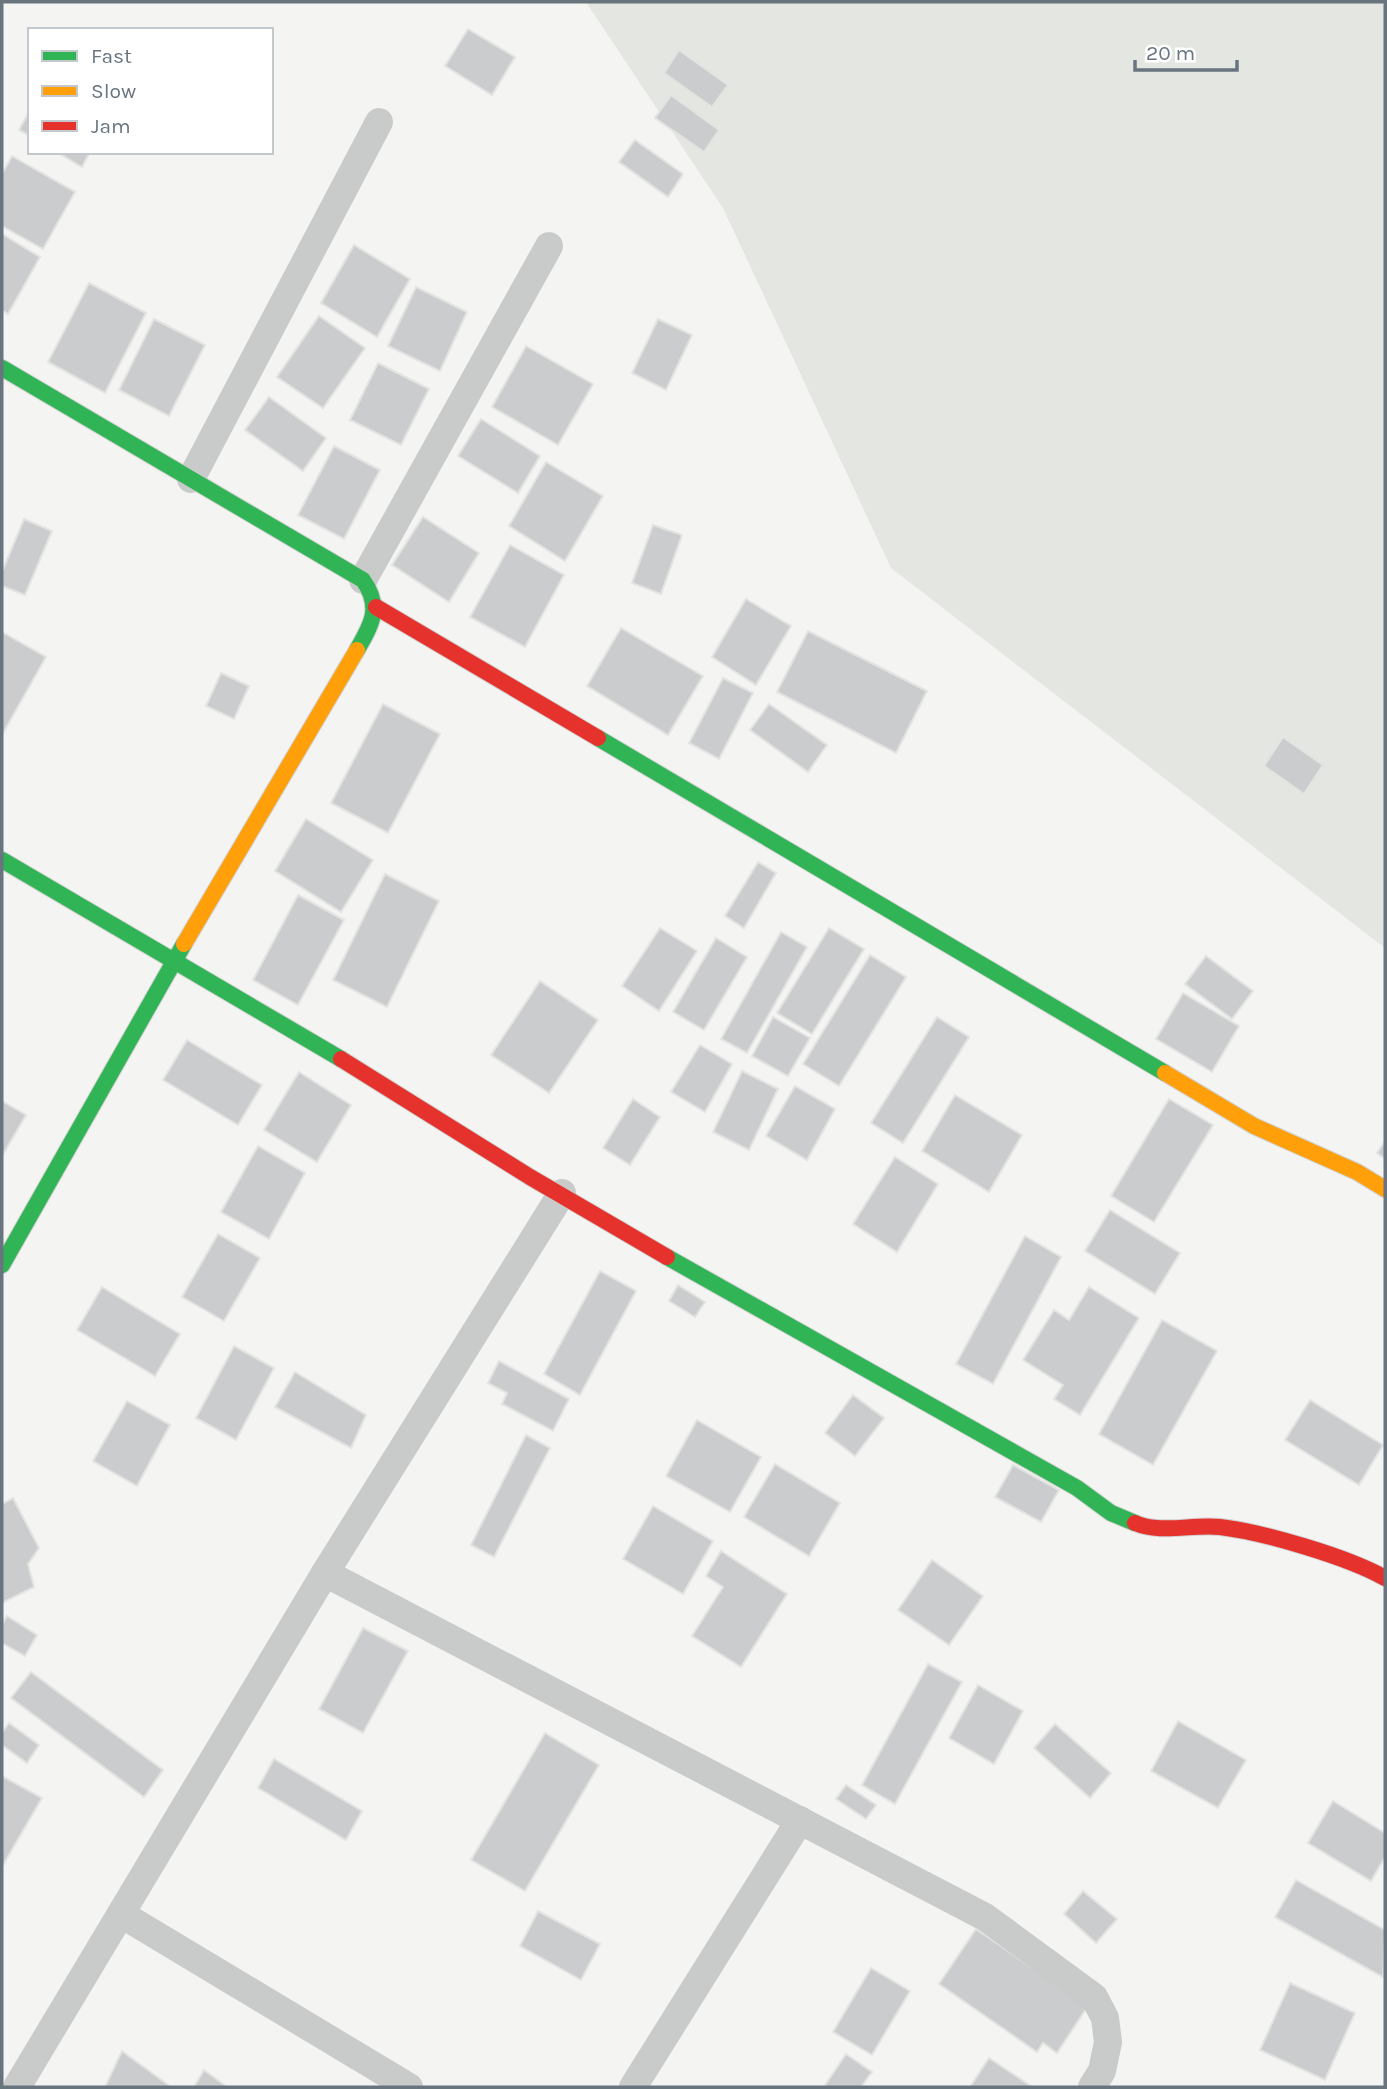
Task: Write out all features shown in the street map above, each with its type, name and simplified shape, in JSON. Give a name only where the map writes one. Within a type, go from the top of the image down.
[{"type":"street","points":[[191,479],[379,122]]},
{"type":"street","points":[[363,580],[548,246]]},
{"type":"street","points":[[2,368],[363,580],[375,596],[376,607],[374,621],[173,963],[2,1265]]},
{"type":"street","points":[[376,607],[1254,1126],[1357,1172],[1385,1189]]},
{"type":"street","points":[[2,860],[173,963],[289,1027],[422,1112],[736,1297],[1077,1488],[1111,1513],[1147,1528],[1218,1528],[1249,1532],[1367,1568],[1385,1578]]},
{"type":"street","points":[[18,2087],[325,1573],[562,1193]]},
{"type":"street","points":[[325,1573],[985,1917],[1094,1997],[1105,2018],[1108,2042],[1102,2071],[1092,2087]]},
{"type":"street","points":[[633,2087],[800,1821]]},
{"type":"street","points":[[121,1914],[409,2087]]},
{"type":"shaded area","points":[[586,2],[1385,2],[1385,948],[891,568],[723,208]]},
{"type":"building","points":[[468,29],[515,57],[492,95],[445,66]]},
{"type":"building","points":[[679,50],[728,85],[712,107],[664,73]]},
{"type":"building","points":[[671,95],[719,130],[704,152],[655,118]]},
{"type":"building","points":[[28,114],[28,135],[19,130]]},
{"type":"building","points":[[635,140],[683,174],[668,197],[619,162]]},
{"type":"building","points":[[60,154],[89,154],[82,167]]},
{"type":"building","points":[[12,156],[75,192],[43,249],[2,226],[2,174]]},
{"type":"building","points":[[2,234],[40,257],[8,314],[2,310]]},
{"type":"building","points":[[354,245],[410,279],[377,337],[321,303]]},
{"type":"building","points":[[89,283],[146,313],[105,393],[48,362]]},
{"type":"building","points":[[416,287],[467,312],[440,371],[388,346]]},
{"type":"building","points":[[319,316],[365,348],[323,408],[277,377]]},
{"type":"building","points":[[154,319],[205,345],[169,416],[119,390]]},
{"type":"building","points":[[658,319],[692,335],[666,390],[632,373]]},
{"type":"building","points":[[526,346],[593,384],[558,445],[492,407]]},
{"type":"building","points":[[378,363],[429,389],[401,445],[350,420]]},
{"type":"building","points":[[269,397],[326,438],[303,471],[245,430]]},
{"type":"building","points":[[481,419],[540,456],[518,493],[458,456]]},
{"type":"building","points":[[334,446],[380,470],[344,539],[298,515]]},
{"type":"building","points":[[546,462],[603,496],[565,561],[509,526]]},
{"type":"building","points":[[423,517],[479,553],[449,602],[392,565]]},
{"type":"building","points":[[24,519],[52,531],[25,595],[2,586],[2,572]]},
{"type":"building","points":[[653,525],[682,535],[661,594],[632,583]]},
{"type":"building","points":[[510,545],[564,575],[525,647],[470,617]]},
{"type":"building","points":[[746,599],[791,626],[756,685],[712,657]]},
{"type":"building","points":[[621,628],[703,676],[668,735],[587,686]]},
{"type":"building","points":[[808,631],[927,691],[896,753],[777,692]]},
{"type":"building","points":[[2,632],[46,657],[2,735]]},
{"type":"building","points":[[221,673],[249,686],[234,719],[206,706]]},
{"type":"building","points":[[723,678],[753,693],[719,759],[689,743]]},
{"type":"building","points":[[383,704],[440,734],[388,833],[331,803]]},
{"type":"building","points":[[769,704],[827,745],[808,772],[750,730]]},
{"type":"building","points":[[1283,737],[1323,765],[1304,794],[1264,766]]},
{"type":"building","points":[[306,819],[373,860],[341,912],[275,871]]},
{"type":"building","points":[[758,862],[776,873],[744,928],[725,916]]},
{"type":"building","points":[[385,874],[439,901],[387,1007],[333,980]]},
{"type":"building","points":[[298,895],[344,920],[298,1005],[253,980]]},
{"type":"building","points":[[660,928],[697,951],[659,1011],[622,986]]},
{"type":"building","points":[[829,928],[864,949],[812,1034],[777,1013]]},
{"type":"building","points":[[781,932],[807,947],[747,1053],[721,1039]]},
{"type":"building","points":[[716,938],[747,957],[704,1030],[673,1012]]},
{"type":"building","points":[[870,955],[906,977],[839,1086],[803,1064]]},
{"type":"building","points":[[1206,956],[1253,991],[1232,1019],[1185,984]]},
{"type":"building","points":[[540,981],[598,1020],[549,1093],[491,1055]]},
{"type":"building","points":[[1183,993],[1239,1026],[1212,1072],[1156,1039]]},
{"type":"building","points":[[773,1017],[810,1038],[788,1076],[752,1056]]},
{"type":"building","points":[[937,1017],[969,1037],[903,1143],[871,1123]]},
{"type":"building","points":[[187,1040],[262,1085],[238,1125],[163,1080]]},
{"type":"building","points":[[700,1045],[732,1064],[705,1112],[671,1092]]},
{"type":"building","points":[[742,1071],[778,1089],[749,1150],[713,1132]]},
{"type":"building","points":[[299,1072],[351,1105],[317,1162],[264,1130]]},
{"type":"building","points":[[795,1086],[835,1109],[807,1160],[766,1136]]},
{"type":"building","points":[[955,1095],[1022,1135],[989,1192],[922,1151]]},
{"type":"building","points":[[633,1099],[660,1117],[630,1165],[603,1148]]},
{"type":"building","points":[[1169,1099],[1213,1125],[1154,1222],[1111,1196]]},
{"type":"building","points":[[2,1101],[26,1115],[2,1156]]},
{"type":"building","points":[[1385,1141],[1385,1159],[1377,1153]]},
{"type":"building","points":[[258,1146],[305,1173],[269,1239],[221,1212]]},
{"type":"building","points":[[895,1157],[938,1184],[897,1252],[853,1224]]},
{"type":"building","points":[[1110,1210],[1180,1253],[1155,1294],[1085,1251]]},
{"type":"building","points":[[218,1234],[260,1258],[224,1321],[182,1297]]},
{"type":"building","points":[[1025,1236],[1061,1257],[993,1384],[956,1364]]},
{"type":"building","points":[[600,1271],[636,1291],[580,1395],[544,1374]]},
{"type":"building","points":[[678,1285],[705,1302],[695,1317],[669,1301]]},
{"type":"building","points":[[102,1287],[180,1334],[155,1376],[77,1330]]},
{"type":"building","points":[[1089,1287],[1139,1318],[1080,1415],[1054,1399],[1063,1385],[1023,1360],[1054,1310],[1069,1320]]},
{"type":"building","points":[[1162,1320],[1217,1351],[1153,1465],[1099,1434]]},
{"type":"building","points":[[234,1346],[274,1368],[236,1440],[196,1418]]},
{"type":"building","points":[[499,1361],[569,1399],[553,1431],[502,1404],[507,1393],[488,1383]]},
{"type":"building","points":[[295,1372],[366,1415],[351,1448],[275,1407]]},
{"type":"building","points":[[853,1395],[884,1418],[855,1456],[825,1433]]},
{"type":"building","points":[[1310,1400],[1383,1445],[1359,1485],[1285,1440]]},
{"type":"building","points":[[127,1401],[170,1425],[137,1486],[93,1461]]},
{"type":"building","points":[[697,1420],[761,1457],[730,1512],[666,1476]]},
{"type":"building","points":[[526,1435],[550,1448],[494,1557],[471,1545]]},
{"type":"building","points":[[775,1464],[840,1503],[809,1556],[744,1517]]},
{"type":"building","points":[[1013,1465],[1059,1490],[1041,1522],[995,1497]]},
{"type":"building","points":[[13,1498],[39,1548],[28,1564],[34,1587],[2,1603],[2,1504]]},
{"type":"building","points":[[653,1506],[713,1541],[683,1594],[623,1559]]},
{"type":"building","points":[[721,1551],[787,1594],[741,1667],[692,1636],[723,1587],[706,1576]]},
{"type":"building","points":[[932,1560],[983,1596],[949,1645],[898,1610]]},
{"type":"building","points":[[7,1616],[37,1635],[25,1656],[2,1643],[2,1625]]},
{"type":"building","points":[[363,1628],[408,1651],[363,1733],[319,1709]]},
{"type":"building","points":[[928,1664],[962,1682],[895,1804],[862,1785]]},
{"type":"building","points":[[31,1672],[163,1770],[144,1797],[11,1698]]},
{"type":"building","points":[[978,1685],[1023,1711],[994,1764],[949,1738]]},
{"type":"building","points":[[1178,1721],[1246,1760],[1218,1808],[1151,1771]]},
{"type":"building","points":[[9,1723],[39,1745],[27,1763],[2,1745],[2,1733]]},
{"type":"building","points":[[1055,1724],[1111,1773],[1090,1798],[1034,1748]]},
{"type":"building","points":[[545,1733],[599,1765],[525,1891],[471,1860]]},
{"type":"building","points":[[274,1759],[362,1811],[346,1840],[258,1788]]},
{"type":"building","points":[[2,1776],[42,1798],[3,1865],[2,1864]]},
{"type":"building","points":[[846,1785],[876,1805],[866,1819],[836,1799]]},
{"type":"building","points":[[1333,1801],[1385,1833],[1385,1857],[1371,1881],[1308,1843]]},
{"type":"building","points":[[1296,1880],[1385,1930],[1383,1977],[1275,1917]]},
{"type":"building","points":[[1083,1891],[1117,1919],[1096,1943],[1064,1914]]},
{"type":"building","points":[[538,1911],[600,1944],[581,1980],[520,1946]]},
{"type":"building","points":[[976,1929],[1088,2006],[1057,2053],[1043,2043],[1037,2052],[939,1984]]},
{"type":"building","points":[[871,1968],[910,1991],[872,2055],[833,2032]]},
{"type":"building","points":[[1290,1983],[1355,2013],[1325,2080],[1260,2050]]},
{"type":"building","points":[[122,2051],[171,2087],[105,2087]]},
{"type":"building","points":[[846,2054],[872,2072],[861,2087],[824,2087]]},
{"type":"building","points":[[989,2058],[1031,2086],[970,2087]]},
{"type":"building","points":[[204,2070],[227,2087],[194,2087]]},
{"type":"traffic: fast","points":[[2,368],[363,580],[372,599],[373,615],[357,650]]},
{"type":"traffic: fast","points":[[598,738],[1165,1073]]},
{"type":"traffic: fast","points":[[2,860],[341,1059]]},
{"type":"traffic: fast","points":[[2,1265],[184,944]]},
{"type":"traffic: fast","points":[[667,1257],[1077,1488],[1111,1513],[1135,1523]]},
{"type":"traffic: slow","points":[[184,944],[357,650]]},
{"type":"traffic: slow","points":[[1165,1073],[1254,1126],[1357,1172],[1385,1189]]},
{"type":"traffic: jam","points":[[376,607],[598,738]]},
{"type":"traffic: jam","points":[[341,1059],[530,1177],[667,1257]]},
{"type":"traffic: jam","points":[[1135,1523],[1155,1528],[1209,1526],[1259,1534],[1328,1554],[1385,1578]]}]
